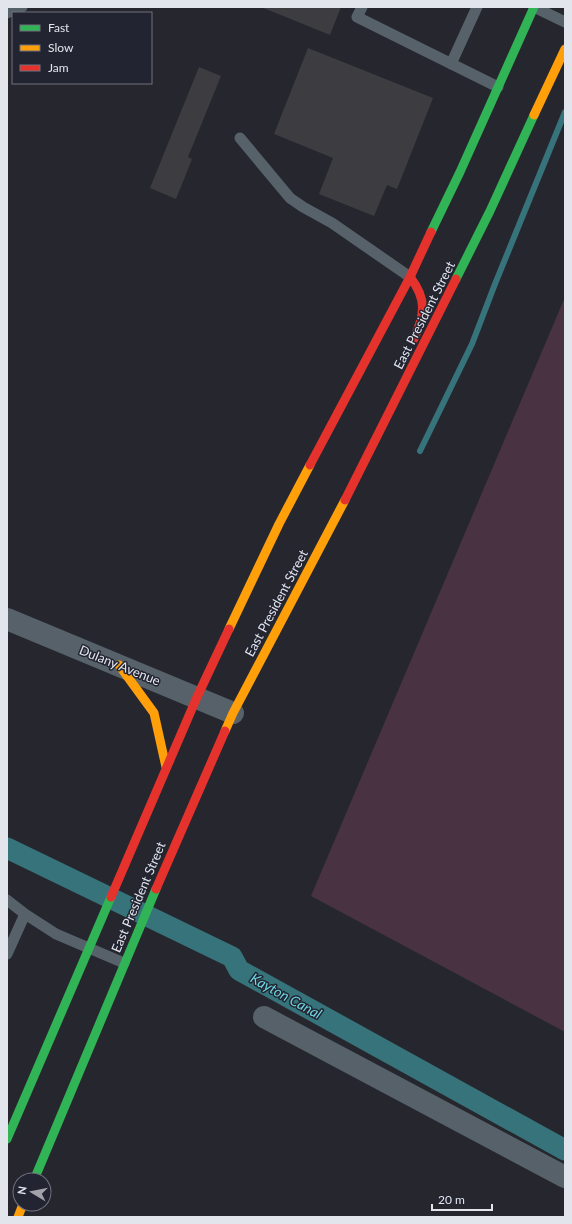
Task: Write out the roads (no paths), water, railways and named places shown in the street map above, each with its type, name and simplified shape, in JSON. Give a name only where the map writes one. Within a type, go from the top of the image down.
[{"type":"main road","name":"East President Street","points":[[7,1139],[197,697],[279,524],[410,277],[460,172],[534,7]]},
{"type":"main road","name":"East President Street","points":[[37,1172],[140,925],[233,712],[372,445],[490,211],[565,49]]},
{"type":"main road","points":[[410,277],[421,293],[423,311],[412,345]]},
{"type":"main road","points":[[372,445],[402,366]]},
{"type":"main road","points":[[119,665],[154,713],[166,767]]},
{"type":"street","name":"Dulany Avenue","points":[[7,619],[233,712]]},
{"type":"street","points":[[264,1017],[565,1177]]},
{"type":"lane","points":[[7,13],[22,7]]},
{"type":"lane","points":[[362,7],[357,17],[498,87]]},
{"type":"lane","points":[[451,64],[477,7]]},
{"type":"lane","points":[[534,7],[565,22]]},
{"type":"lane","points":[[240,138],[290,198],[332,223],[410,277]]},
{"type":"lane","points":[[7,900],[25,914],[56,934],[124,963]]},
{"type":"lane","points":[[7,954],[25,914]]},
{"type":"waterway","points":[[420,451],[472,344],[565,112]]},
{"type":"waterway","name":"Kayton Canal","points":[[7,848],[232,957],[239,970],[565,1150]]}]
